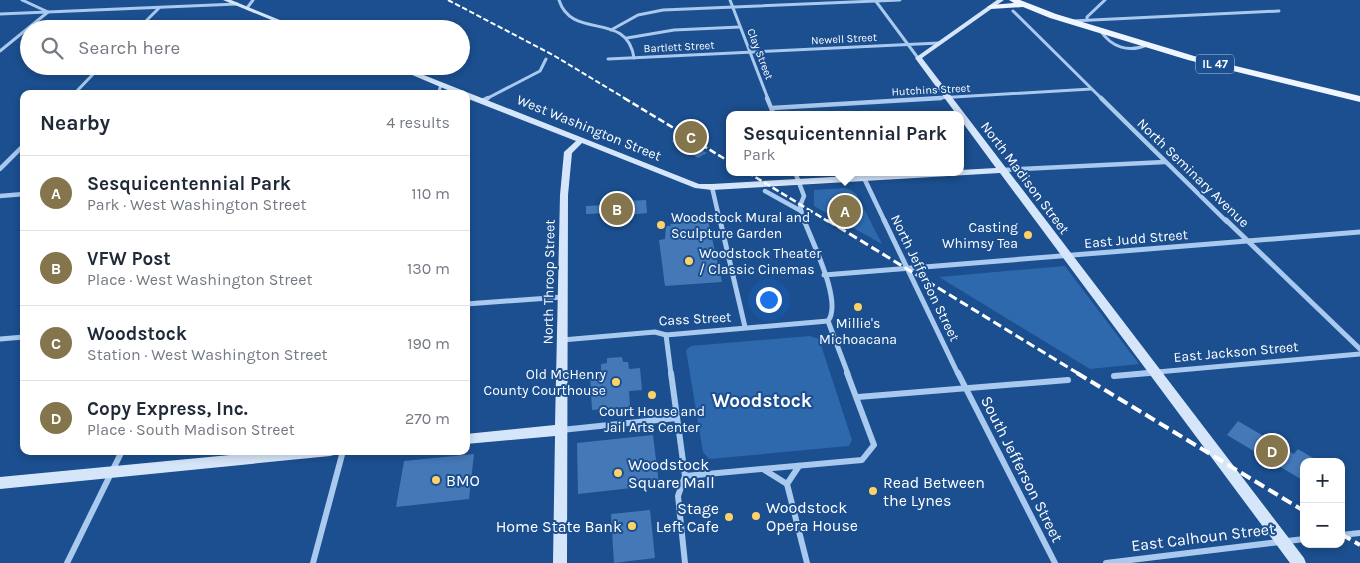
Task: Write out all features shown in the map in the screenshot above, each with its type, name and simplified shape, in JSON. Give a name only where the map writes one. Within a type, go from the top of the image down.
[{"type":"main road","points":[[226,0],[276,20]]},
{"type":"main road","points":[[918,58],[1001,0]]},
{"type":"main road","name":"IL 47","points":[[1013,0],[1147,45],[1360,99]]},
{"type":"main road","points":[[991,7],[1004,4],[1024,5]]},
{"type":"main road","name":"North Madison Street","points":[[918,58],[958,111]]},
{"type":"main road","name":"West Washington Street","points":[[418,75],[455,90]]},
{"type":"main road","name":"West Washington Street","points":[[470,96],[684,181],[712,187],[898,176]]},
{"type":"main road","name":"North Madison Street","points":[[964,119],[1299,563]]},
{"type":"main road","name":"North Throop Street","points":[[560,563],[564,195],[568,152],[581,140]]},
{"type":"main road","name":"West Washington Street","points":[[964,172],[1002,170]]},
{"type":"main road","points":[[470,438],[561,430]]},
{"type":"main road","points":[[0,483],[288,455]]},
{"type":"street","points":[[22,0],[48,12]]},
{"type":"street","points":[[246,8],[253,0]]},
{"type":"street","points":[[559,0],[560,8],[564,14],[576,21],[612,30],[627,38],[667,30],[740,27]]},
{"type":"street","name":"Clay Street","points":[[730,0],[773,111]]},
{"type":"street","name":"North Madison Street","points":[[875,0],[918,58]]},
{"type":"street","points":[[612,30],[626,20],[652,12],[900,0]]},
{"type":"street","points":[[1087,20],[1087,17],[1104,0]]},
{"type":"street","points":[[0,14],[237,4]]},
{"type":"street","points":[[147,20],[159,7]]},
{"type":"street","points":[[1072,21],[1279,10]]},
{"type":"street","name":"North Seminary Avenue","points":[[1013,11],[1165,162],[1360,349]]},
{"type":"street","points":[[38,20],[48,12]]},
{"type":"street","points":[[0,51],[20,35]]},
{"type":"street","points":[[627,38],[634,58]]},
{"type":"street","name":"Newell Street","points":[[750,52],[939,43]]},
{"type":"street","name":"Bartlett Street","points":[[608,59],[750,52]]},
{"type":"street","points":[[482,100],[540,71],[546,59]]},
{"type":"street","points":[[78,90],[92,75]]},
{"type":"street","points":[[439,90],[441,84]]},
{"type":"street","name":"Hutchins Street","points":[[772,108],[1091,89]]},
{"type":"street","points":[[0,169],[20,149]]},
{"type":"street","points":[[1002,170],[1165,162]]},
{"type":"street","points":[[685,476],[862,460],[874,444],[828,321],[833,314],[833,306],[801,211],[804,196],[797,176]]},
{"type":"street","name":"North Jefferson Street","points":[[864,178],[966,388]]},
{"type":"street","points":[[712,187],[745,327]]},
{"type":"street","points":[[766,191],[801,211]]},
{"type":"street","points":[[0,196],[20,194]]},
{"type":"street","name":"East Judd Street","points":[[824,275],[1360,232]]},
{"type":"street","points":[[470,304],[563,297]]},
{"type":"street","name":"Cass Street","points":[[562,340],[655,332],[666,335],[828,321]]},
{"type":"street","points":[[666,335],[685,476],[678,496],[684,563]]},
{"type":"street","points":[[0,339],[20,337]]},
{"type":"street","name":"East Jackson Street","points":[[1114,376],[1360,354]]},
{"type":"street","points":[[858,398],[1068,380]]},
{"type":"street","name":"South Jefferson Street","points":[[966,388],[1055,563]]},
{"type":"street","points":[[561,430],[677,418]]},
{"type":"street","points":[[67,563],[120,455]]},
{"type":"street","points":[[313,563],[343,455]]},
{"type":"street","points":[[787,484],[799,466]]},
{"type":"street","points":[[762,469],[787,484],[807,563]]},
{"type":"street","points":[[1345,535],[1360,533]]},
{"type":"street","name":"East Calhoun Street","points":[[1106,563],[1300,539]]},
{"type":"shaded area","points":[[844,188],[851,190],[857,195],[882,244],[814,206],[814,190]]},
{"type":"shaded area","points":[[1065,266],[1139,364],[1090,369],[939,277]]},
{"type":"shaded area","points":[[810,336],[819,339],[852,440],[849,446],[709,459],[703,452],[686,350],[691,346]]},
{"type":"building","points":[[680,137],[707,153],[698,158],[671,141]]},
{"type":"building","points":[[646,200],[647,213],[608,217],[608,213],[586,214],[586,206],[607,205],[607,202]]},
{"type":"building","name":"Woodstock Theater / Classic Cinemas","points":[[708,221],[722,282],[665,286],[659,240],[665,239],[666,226],[671,226],[670,224]]},
{"type":"building","name":"Old McHenry County Courthouse","points":[[622,357],[623,362],[628,362],[629,369],[640,368],[642,390],[629,391],[630,407],[592,410],[590,373],[601,372],[601,364],[607,363],[607,358]]},
{"type":"building","points":[[1238,421],[1294,454],[1298,449],[1313,458],[1300,458],[1300,479],[1227,435]]},
{"type":"building","name":"Woodstock Square Mall","points":[[653,435],[659,485],[578,494],[577,443]]},
{"type":"building","name":"BMO","points":[[474,454],[469,499],[396,507],[404,461]]},
{"type":"building","name":"Home State Bank","points":[[650,510],[655,558],[614,563],[611,514]]},
{"type":"railway","points":[[448,0],[553,55],[626,99]]},
{"type":"railway","points":[[624,98],[726,160]]},
{"type":"railway","points":[[754,176],[829,222]]},
{"type":"railway","points":[[827,220],[1079,374]]},
{"type":"railway","points":[[1077,373],[1300,509]]},
{"type":"railway","points":[[1345,536],[1360,545]]},
{"type":"place","name":"Woodstock","points":[[691,137]]},
{"type":"place","name":"VFW Post","points":[[617,209]]},
{"type":"place","name":"Sesquicentennial Park","points":[[845,211]]},
{"type":"place","name":"Woodstock Mural and Sculpture Garden","points":[[661,225]]},
{"type":"place","name":"Casting Whimsy Tea","points":[[1028,235]]},
{"type":"place","name":"Woodstock Theater / Classic Cinemas","points":[[689,261]]},
{"type":"place","name":"Millie's Michoacana","points":[[858,307]]},
{"type":"place","name":"Old McHenry County Courthouse","points":[[616,382]]},
{"type":"place","name":"Court House and Jail Arts Center","points":[[652,395]]},
{"type":"place","name":"Copy Express, Inc.","points":[[1272,451]]},
{"type":"place","name":"Woodstock Square Mall","points":[[618,473]]},
{"type":"place","name":"BMO","points":[[436,480]]},
{"type":"place","name":"Read Between the Lynes","points":[[873,491]]},
{"type":"place","name":"Woodstock Opera House","points":[[756,516]]},
{"type":"place","name":"Stage Left Cafe","points":[[729,517]]},
{"type":"place","name":"Home State Bank","points":[[632,526]]},
{"type":"district","name":"Woodstock","points":[[762,401]]}]
